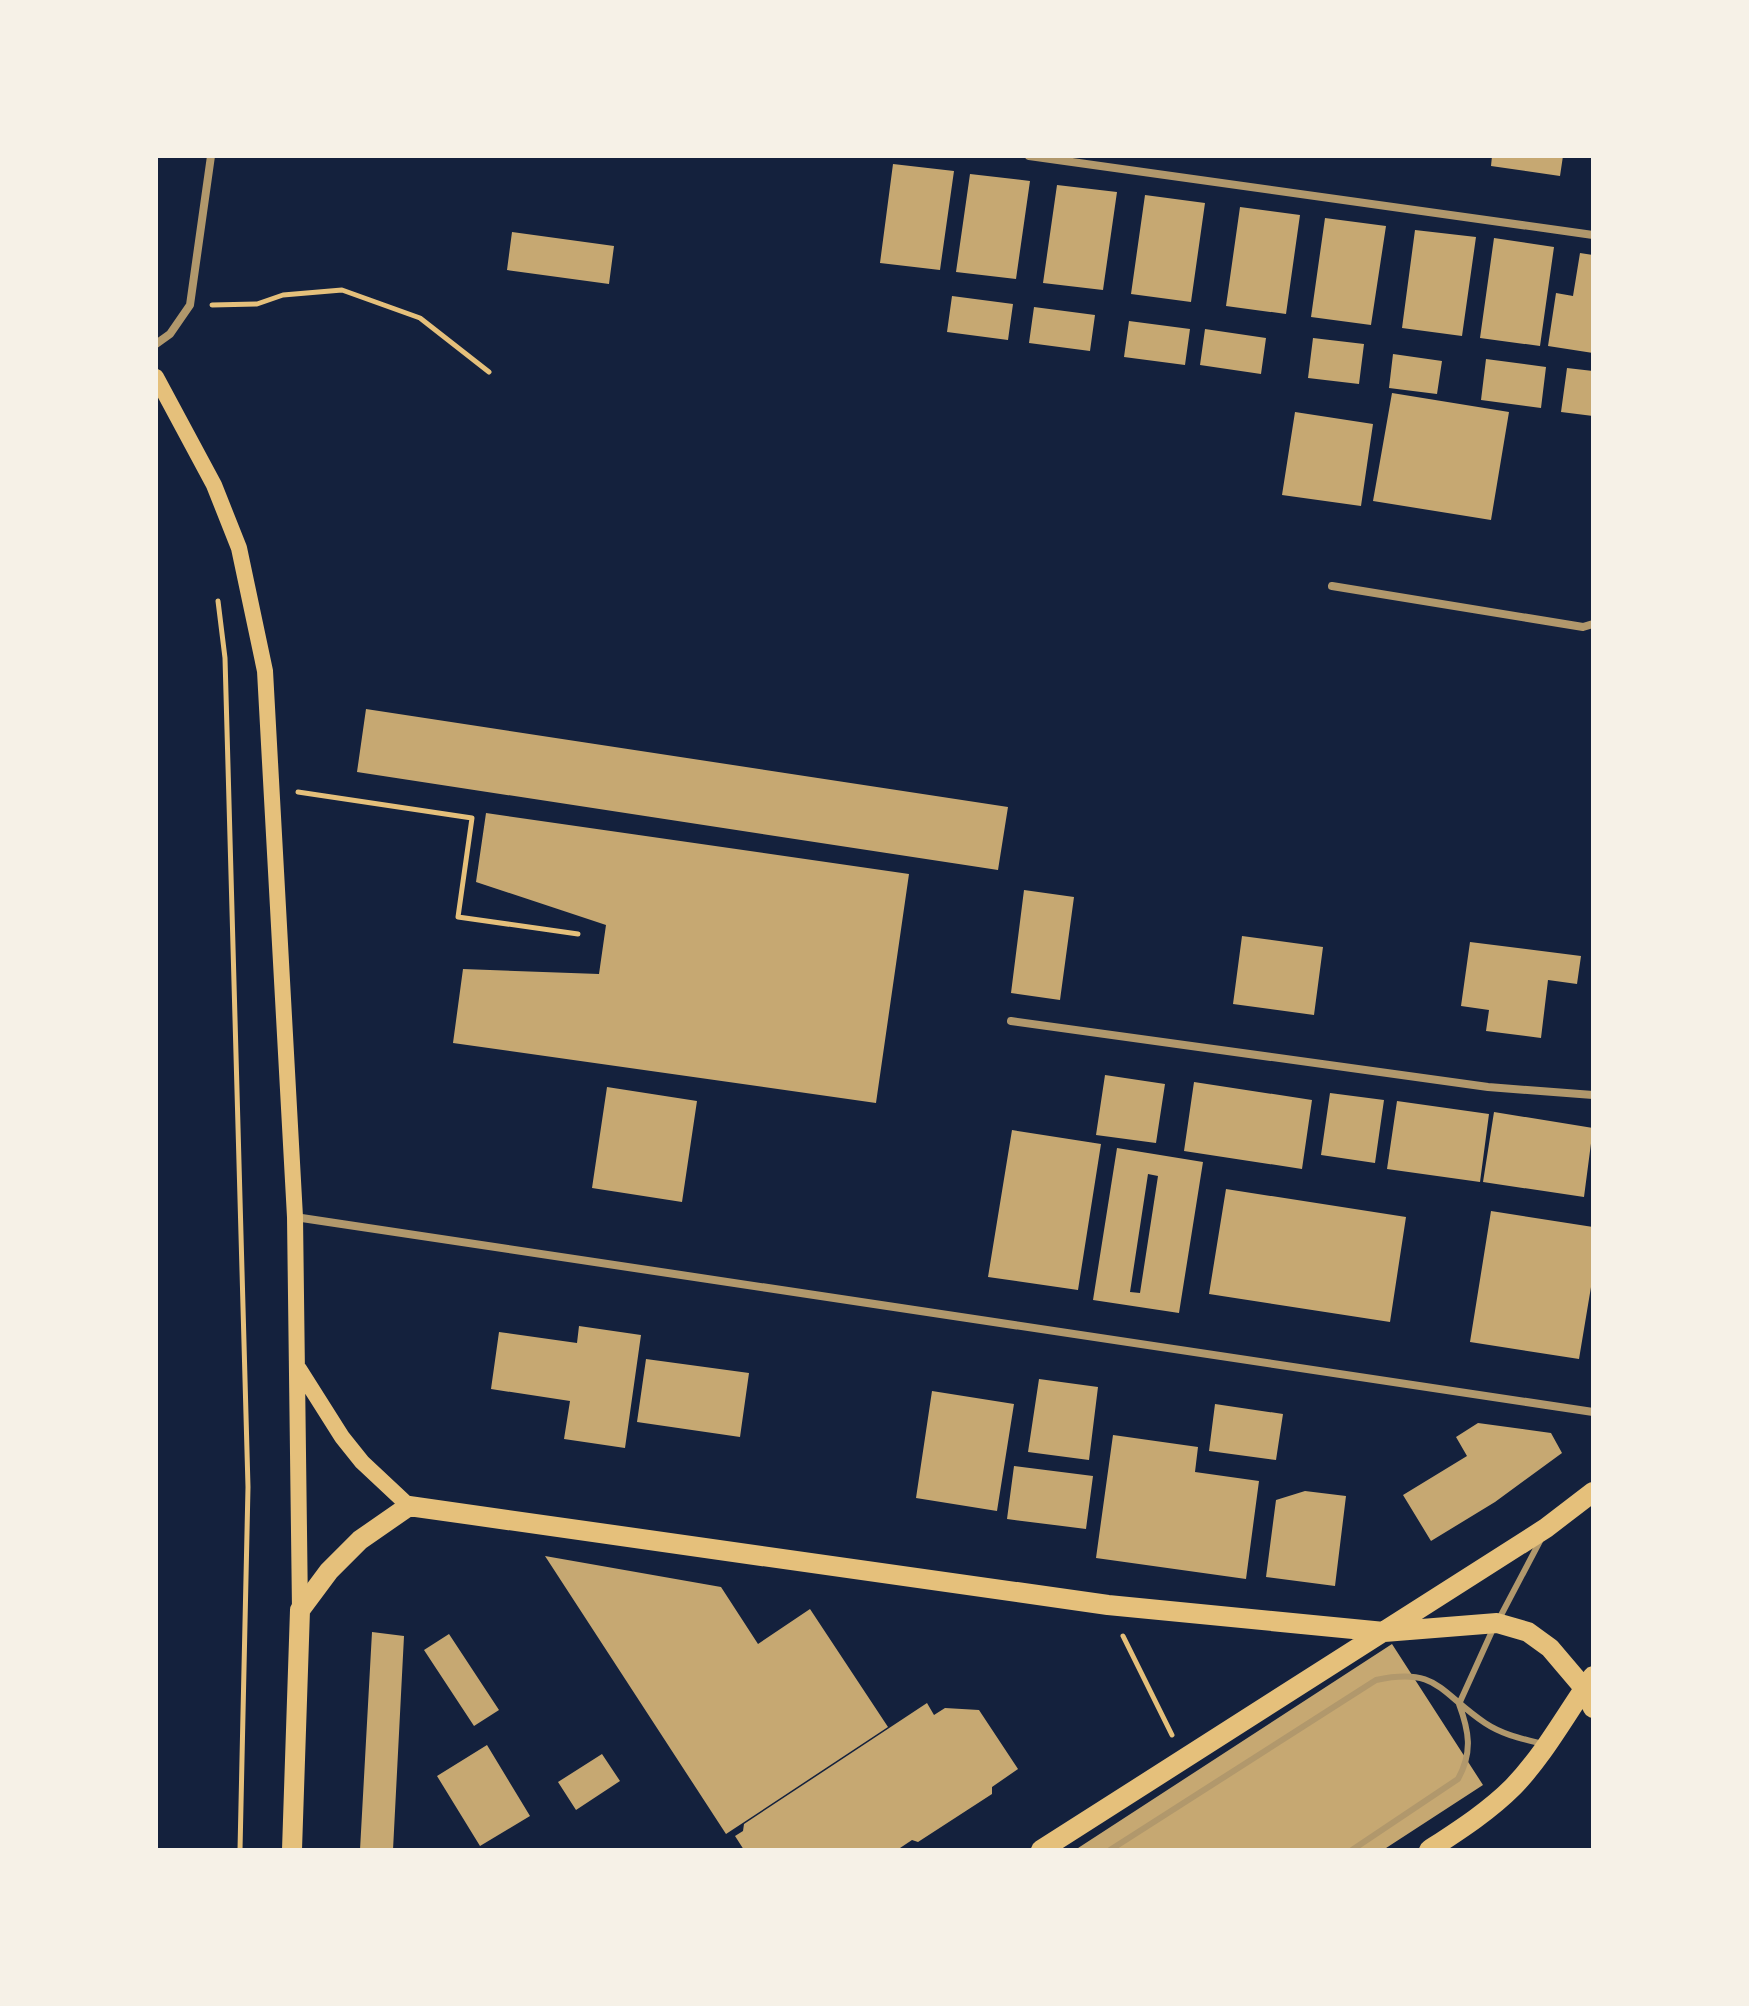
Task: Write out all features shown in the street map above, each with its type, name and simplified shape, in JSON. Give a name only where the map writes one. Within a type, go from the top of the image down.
[{"type":"main road","points":[[156,377],[214,485],[239,548],[265,671],[295,1217],[299,1367],[300,1610],[292,1850]]},
{"type":"main road","points":[[299,1367],[342,1437],[362,1462],[409,1506],[1108,1605],[1384,1632],[1497,1623],[1528,1632],[1588,1682],[1593,1708]]},
{"type":"main road","points":[[1041,1850],[1546,1528],[1593,1492]]},
{"type":"main road","points":[[300,1610],[329,1571],[360,1540],[409,1506]]},
{"type":"main road","points":[[1429,1850],[1475,1819],[1514,1786],[1547,1745],[1588,1682]]},
{"type":"street","points":[[156,344],[170,334],[190,305],[211,156]]},
{"type":"street","points":[[1029,156],[1593,235]]},
{"type":"street","points":[[1332,586],[1583,627],[1593,624]]},
{"type":"street","points":[[1011,1021],[1488,1087],[1593,1095]]},
{"type":"street","points":[[295,1217],[1593,1412]]},
{"type":"lane","points":[[1352,1850],[1458,1779],[1465,1766],[1470,1735],[1459,1704],[1546,1528]]},
{"type":"lane","points":[[1110,1850],[1376,1680],[1406,1674],[1437,1682],[1459,1704],[1512,1737],[1547,1745]]},
{"type":"path","points":[[190,305],[257,304],[283,295],[342,290],[420,318],[489,372]]},
{"type":"path","points":[[218,597],[225,658],[248,1487],[240,1850]]},
{"type":"path","points":[[273,788],[472,818],[458,917],[578,934]]},
{"type":"path","points":[[1108,1605],[1178,1746]]},
{"type":"building","points":[[1492,156],[1563,156],[1560,176],[1491,166]]},
{"type":"building","points":[[893,164],[954,171],[940,270],[880,263]]},
{"type":"building","points":[[970,174],[1030,181],[1016,279],[956,272]]},
{"type":"building","points":[[1057,185],[1117,192],[1103,290],[1043,283]]},
{"type":"building","points":[[1145,195],[1205,203],[1191,302],[1131,294]]},
{"type":"building","points":[[1240,207],[1300,215],[1286,314],[1226,306]]},
{"type":"building","points":[[1325,218],[1386,226],[1371,325],[1311,317]]},
{"type":"building","points":[[1415,230],[1476,237],[1462,336],[1402,328]]},
{"type":"building","points":[[512,232],[614,246],[609,284],[507,270]]},
{"type":"building","points":[[1494,238],[1554,247],[1540,346],[1480,338]]},
{"type":"building","points":[[1580,253],[1593,255],[1593,353],[1548,346],[1556,293],[1573,296]]},
{"type":"building","points":[[952,296],[1013,304],[1008,340],[947,332]]},
{"type":"building","points":[[1034,307],[1095,315],[1090,351],[1029,343]]},
{"type":"building","points":[[1129,321],[1190,329],[1185,365],[1124,357]]},
{"type":"building","points":[[1205,329],[1266,338],[1261,374],[1200,365]]},
{"type":"building","points":[[1313,338],[1364,344],[1359,384],[1308,378]]},
{"type":"building","points":[[1393,354],[1442,361],[1437,394],[1389,388]]},
{"type":"building","points":[[1486,359],[1546,367],[1541,408],[1481,400]]},
{"type":"building","points":[[1567,368],[1593,371],[1593,416],[1561,412]]},
{"type":"building","points":[[1392,393],[1509,412],[1491,520],[1373,501]]},
{"type":"building","points":[[1295,412],[1373,424],[1361,506],[1282,495]]},
{"type":"building","points":[[366,709],[1008,807],[998,870],[357,772]]},
{"type":"building","points":[[486,813],[909,874],[876,1103],[453,1043],[463,969],[599,974],[606,925],[476,882]]},
{"type":"building","points":[[1024,890],[1074,897],[1060,1000],[1011,993]]},
{"type":"building","points":[[1242,936],[1323,947],[1314,1015],[1233,1004]]},
{"type":"building","points":[[1470,942],[1581,956],[1577,984],[1548,980],[1541,1038],[1486,1031],[1489,1010],[1461,1006]]},
{"type":"building","points":[[1105,1075],[1165,1084],[1156,1143],[1096,1135]]},
{"type":"building","points":[[1194,1082],[1312,1100],[1302,1169],[1184,1151]]},
{"type":"building","points":[[607,1087],[697,1101],[682,1202],[592,1188]]},
{"type":"building","points":[[1330,1093],[1384,1100],[1375,1163],[1321,1155]]},
{"type":"building","points":[[1397,1101],[1489,1114],[1480,1182],[1387,1169]]},
{"type":"building","points":[[1494,1112],[1593,1128],[1584,1197],[1483,1182]]},
{"type":"building","points":[[1012,1130],[1101,1144],[1078,1290],[988,1277]]},
{"type":"building","points":[[1117,1148],[1203,1162],[1179,1313],[1093,1300]],"holes":[[[1148,1174],[1158,1176],[1140,1293],[1130,1292]]]},
{"type":"building","points":[[1226,1189],[1406,1217],[1390,1322],[1209,1294]]},
{"type":"building","points":[[1491,1211],[1593,1227],[1593,1275],[1579,1359],[1470,1342]]},
{"type":"building","points":[[579,1326],[641,1335],[625,1448],[564,1439],[570,1401],[491,1389],[499,1332],[577,1343]]},
{"type":"building","points":[[646,1359],[749,1373],[740,1437],[637,1422]]},
{"type":"building","points":[[1039,1379],[1098,1387],[1089,1460],[1028,1452]]},
{"type":"building","points":[[932,1391],[1014,1404],[997,1511],[916,1498]]},
{"type":"building","points":[[1215,1404],[1283,1414],[1276,1460],[1209,1451]]},
{"type":"building","points":[[1478,1423],[1551,1433],[1562,1453],[1495,1502],[1431,1541],[1403,1495],[1467,1456],[1456,1437]]},
{"type":"building","points":[[1113,1435],[1198,1447],[1195,1472],[1259,1481],[1246,1579],[1096,1558]]},
{"type":"building","points":[[1014,1466],[1093,1476],[1086,1529],[1007,1519]]},
{"type":"building","points":[[1305,1491],[1346,1496],[1335,1586],[1266,1577],[1276,1500]]},
{"type":"building","points":[[545,1556],[721,1587],[758,1644],[810,1609],[888,1727],[726,1834]]},
{"type":"building","points":[[372,1632],[404,1636],[393,1850],[360,1850]]},
{"type":"building","points":[[449,1634],[499,1710],[474,1726],[424,1650]]},
{"type":"building","points":[[1392,1644],[1483,1785],[1383,1850],[1075,1850]]},
{"type":"building","points":[[927,1703],[934,1715],[945,1708],[979,1710],[1018,1769],[992,1787],[992,1794],[918,1842],[912,1840],[897,1850],[744,1850],[735,1836],[743,1831],[744,1824]]},
{"type":"building","points":[[487,1745],[530,1816],[480,1846],[437,1776]]},
{"type":"building","points":[[602,1754],[620,1781],[576,1810],[558,1782]]}]
